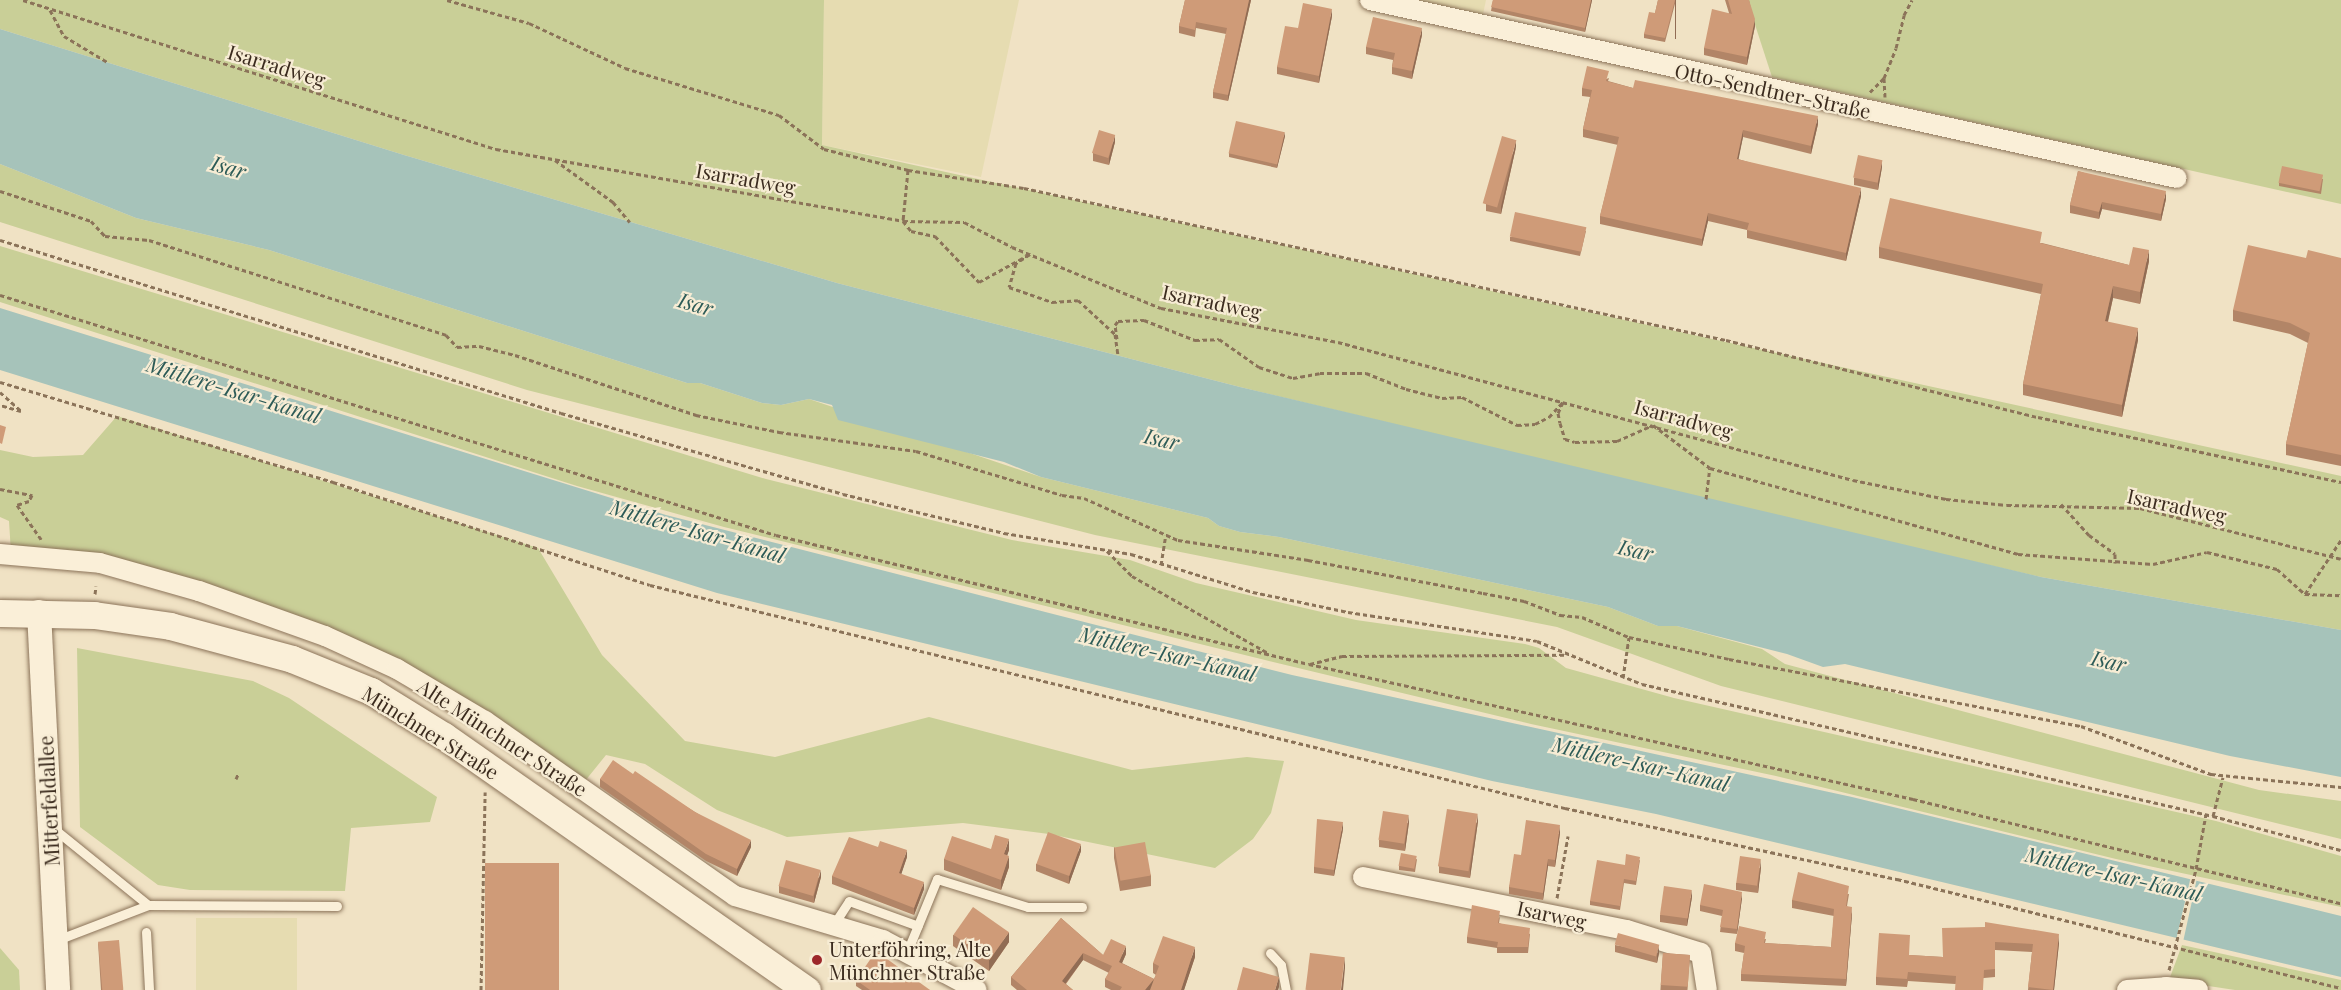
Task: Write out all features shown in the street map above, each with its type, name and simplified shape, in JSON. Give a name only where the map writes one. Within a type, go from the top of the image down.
[{"type":"main road","name":"Münchner Straße","points":[[0,613],[39,612],[170,626],[292,659],[371,691],[444,736],[807,990]]},
{"type":"street","name":"Otto-Sendtner-Straße","points":[[1370,0],[2177,177]]},
{"type":"street","name":"Alte Münchner Straße","points":[[0,554],[100,563],[199,591],[325,636],[397,669],[485,721],[715,885],[735,896],[834,924],[907,952],[977,990]]},
{"type":"street","name":"Mitterfeldallee","points":[[39,612],[58,990]]},
{"type":"street","name":"Isarweg","points":[[1364,877],[1627,930],[1701,953],[1707,990]]},
{"type":"street","points":[[2127,990],[2166,987],[2198,990]]},
{"type":"lane","points":[[49,824],[148,905]]},
{"type":"lane","points":[[907,952],[937,879],[942,878],[1028,907],[1082,907]]},
{"type":"lane","points":[[834,924],[849,901],[918,926]]},
{"type":"lane","points":[[55,941],[148,905],[337,906]]},
{"type":"lane","points":[[146,932],[149,990]]},
{"type":"lane","points":[[1270,953],[1281,965],[1286,990]]},
{"type":"path","name":"Isarradweg","points":[[23,0],[496,149],[903,221],[964,222],[1030,254],[1161,308],[1338,342],[1853,480],[1946,499],[2007,505],[2061,504],[2140,508],[2341,559]]},
{"type":"path","points":[[447,0],[529,23],[625,68],[779,116],[824,149],[908,170],[1024,188],[1726,339],[2037,417],[2341,482]]},
{"type":"path","points":[[1851,107],[1884,78],[1912,0]]},
{"type":"path","points":[[50,10],[64,36],[109,63]]},
{"type":"path","points":[[554,159],[613,202],[630,222]]},
{"type":"path","points":[[908,170],[903,221],[911,231],[935,236],[979,282],[1030,254]]},
{"type":"path","points":[[0,191],[91,221],[105,236],[149,240],[446,335],[457,347],[479,346],[515,355],[696,415],[779,432],[916,451],[1062,495],[1084,498],[1096,506],[1120,513],[1178,540],[1308,560],[1524,601],[1560,615],[1582,617],[1629,637],[2081,726],[2223,776],[2341,787]]},
{"type":"path","points":[[0,240],[775,475],[1004,533],[1107,550],[1253,592],[1348,612],[1521,637],[1623,678],[2206,814],[2341,850]]},
{"type":"path","points":[[1030,254],[1016,263],[1009,287],[1052,302],[1078,300],[1117,339]]},
{"type":"path","points":[[0,296],[776,535],[1270,655],[1902,797],[2341,903]]},
{"type":"path","points":[[1118,356],[1114,325],[1118,321],[1144,320],[1195,340],[1219,339],[1259,367],[1293,378],[1320,373],[1373,374],[1406,389],[1442,398],[1462,397],[1517,425],[1535,424],[1563,402]]},
{"type":"path","points":[[0,382],[333,482],[650,585],[1565,808],[1897,879],[2341,988]]},
{"type":"path","points":[[0,392],[21,411],[0,405]]},
{"type":"path","points":[[1563,402],[1558,413],[1565,439],[1575,442],[1617,441],[1653,425],[1710,468],[2018,554],[2115,563],[2153,564],[2207,552],[2277,569],[2305,594],[2341,595]]},
{"type":"path","points":[[1706,499],[1710,468]]},
{"type":"path","points":[[0,489],[32,495],[29,501],[17,505],[45,543],[46,557]]},
{"type":"path","points":[[2061,504],[2089,535],[2115,554],[2115,563]]},
{"type":"path","points":[[1161,566],[1167,535]]},
{"type":"path","points":[[2305,594],[2328,555],[2341,540]]},
{"type":"path","points":[[1107,550],[1132,576],[1264,648],[1270,655]]},
{"type":"path","points":[[1623,678],[1629,637]]},
{"type":"path","points":[[1309,664],[1342,656],[1545,658],[1568,655]]},
{"type":"path","points":[[236,779],[238,774]]},
{"type":"path","points":[[2213,816],[2223,776]]},
{"type":"path","points":[[481,990],[486,787]]},
{"type":"path","points":[[2166,987],[2196,869],[2206,814]]},
{"type":"path","points":[[1554,915],[1568,836]]},
{"type":"shaded area","points":[[824,0],[1019,0],[981,177],[822,145]]},
{"type":"shaded area","points":[[1396,0],[1486,0],[1482,19]]},
{"type":"shaded area","points":[[196,918],[297,918],[297,990],[196,990]]},
{"type":"green space","points":[[0,0],[824,0],[822,145],[2341,476],[2341,630],[2041,577],[1762,513],[1240,387],[837,283],[404,155],[0,29]]},
{"type":"green space","points":[[1747,0],[2341,0],[2341,204],[1772,77]]},
{"type":"green space","points":[[0,164],[136,218],[269,250],[687,383],[700,383],[762,403],[781,405],[809,399],[1041,477],[1208,518],[1219,526],[1240,532],[1279,537],[1608,607],[1658,626],[1677,626],[1762,649],[1785,664],[2259,790],[2341,801],[2341,839],[1721,686],[1557,627],[1095,535],[527,390],[0,222]]},
{"type":"green space","points":[[0,246],[766,479],[1012,540],[1130,560],[1196,583],[1356,620],[1525,644],[1539,648],[1566,668],[1674,698],[2216,821],[2341,856],[2341,907],[2116,859],[1776,776],[1531,724],[724,527],[577,486],[0,302]]},
{"type":"green space","points":[[117,416],[538,548],[602,655],[685,741],[775,757],[929,717],[1132,770],[1247,757],[1284,761],[1271,813],[1253,839],[1215,868],[1049,834],[963,823],[787,837],[717,810],[645,764],[606,755],[585,781],[397,669],[199,591],[11,553],[9,521],[0,517],[0,450],[33,457],[83,455]]},
{"type":"green space","points":[[77,648],[253,681],[289,698],[437,797],[430,822],[351,828],[345,891],[190,890],[158,885],[80,827]]},
{"type":"green space","points":[[2182,945],[2341,980],[2341,990],[2235,990],[2169,980]]},
{"type":"green space","points":[[0,948],[19,970],[20,990],[0,990]]},
{"type":"water","name":"Isar","points":[[0,29],[404,155],[837,283],[1240,387],[2041,577],[2341,630],[2341,777],[2230,756],[1845,664],[1823,667],[1787,654],[1677,626],[1658,626],[1608,607],[1279,537],[1240,532],[1219,526],[1208,518],[1041,477],[1004,462],[838,420],[832,405],[809,399],[781,405],[762,403],[700,383],[687,383],[269,250],[136,218],[0,164]]},
{"type":"water","name":"Mittlere-Isar-Kanal","points":[[0,308],[666,515],[1292,675],[1852,797],[2341,916],[2341,977],[1656,814],[1492,781],[717,593],[0,370]]},
{"type":"pier","points":[[2191,876],[2197,878],[2183,942],[2176,940]]},
{"type":"building","points":[[1185,0],[1249,0],[1228,95],[1213,92],[1227,28],[1196,22],[1195,30],[1179,26]]},
{"type":"building","points":[[1493,0],[1591,0],[1585,28],[1491,7]]},
{"type":"building","points":[[1658,0],[1675,0],[1665,38],[1644,34],[1649,12],[1655,13]]},
{"type":"building","points":[[1728,0],[1749,0],[1755,19],[1747,57],[1704,48],[1712,9],[1732,14]]},
{"type":"building","points":[[1303,3],[1332,9],[1319,76],[1277,67],[1285,26],[1298,28]]},
{"type":"building","points":[[1373,17],[1422,28],[1412,71],[1392,67],[1395,53],[1366,47]]},
{"type":"building","points":[[1587,66],[1609,71],[1606,81],[1633,88],[1635,80],[1818,116],[1811,146],[1743,130],[1737,159],[1861,188],[1846,253],[1747,230],[1749,223],[1708,213],[1702,239],[1600,216],[1619,137],[1583,129],[1592,90],[1582,88]]},
{"type":"building","points":[[1236,121],[1285,132],[1277,164],[1229,153]]},
{"type":"building","points":[[1099,130],[1115,135],[1108,158],[1092,153]]},
{"type":"building","points":[[1502,136],[1516,140],[1497,207],[1483,203]]},
{"type":"building","points":[[1858,155],[1882,160],[1878,183],[1853,177]]},
{"type":"building","points":[[2282,166],[2323,175],[2320,191],[2278,183]]},
{"type":"building","points":[[2078,171],[2166,191],[2161,214],[2102,202],[2099,212],[2070,205]]},
{"type":"building","points":[[1890,198],[2042,232],[2040,243],[2129,265],[2133,247],[2149,250],[2140,292],[2113,286],[2105,321],[2138,328],[2122,405],[2023,384],[2043,284],[1879,247]]},
{"type":"building","points":[[1515,212],[1586,227],[1581,252],[1510,236]]},
{"type":"building","points":[[2248,245],[2306,258],[2308,250],[2341,258],[2341,455],[2286,444],[2310,333],[2290,323],[2233,310]]},
{"type":"building","points":[[0,425],[6,427],[2,444],[0,443]]},
{"type":"building","points":[[613,760],[633,774],[635,771],[695,812],[751,840],[737,869],[706,854],[600,779]]},
{"type":"building","points":[[1447,809],[1478,814],[1469,871],[1438,866]]},
{"type":"building","points":[[1383,811],[1409,815],[1404,844],[1378,840]]},
{"type":"building","points":[[1317,819],[1343,822],[1334,870],[1314,867]]},
{"type":"building","points":[[1526,820],[1560,825],[1555,860],[1548,859],[1543,893],[1509,887],[1514,854],[1521,855]]},
{"type":"building","points":[[1048,832],[1081,844],[1069,876],[1036,864]]},
{"type":"building","points":[[995,835],[1009,839],[1004,854],[1009,856],[1001,880],[944,859],[952,836],[991,849]]},
{"type":"building","points":[[849,837],[878,847],[880,841],[907,850],[899,873],[924,882],[914,908],[832,876]]},
{"type":"building","points":[[1145,842],[1151,875],[1120,881],[1114,847]]},
{"type":"building","points":[[1401,853],[1417,856],[1414,869],[1399,866]]},
{"type":"building","points":[[1626,854],[1640,857],[1636,881],[1624,879],[1620,906],[1590,901],[1597,860],[1625,865]]},
{"type":"building","points":[[1740,856],[1761,859],[1757,886],[1736,883]]},
{"type":"building","points":[[786,860],[821,870],[813,896],[779,886]]},
{"type":"building","points":[[485,863],[559,863],[559,990],[485,990]]},
{"type":"building","points":[[1798,872],[1849,886],[1846,906],[1852,907],[1846,979],[1741,974],[1745,946],[1735,943],[1739,926],[1766,932],[1764,943],[1831,947],[1834,909],[1792,900]]},
{"type":"building","points":[[1704,884],[1742,892],[1737,929],[1720,927],[1723,910],[1700,905]]},
{"type":"building","points":[[1664,886],[1692,890],[1688,919],[1660,915]]},
{"type":"building","points":[[1472,905],[1500,911],[1498,923],[1530,928],[1528,947],[1497,947],[1498,942],[1467,937]]},
{"type":"building","points":[[973,907],[1009,932],[990,960],[953,935]]},
{"type":"building","points":[[1061,918],[1103,955],[1111,939],[1126,946],[1119,962],[1154,979],[1145,990],[1120,990],[1122,987],[1105,979],[1112,966],[1083,953],[1062,981],[1073,990],[1027,990],[1011,977]]},
{"type":"building","points":[[1985,922],[2059,934],[2053,990],[2028,987],[2033,944],[1995,942],[1995,969],[1984,970],[1983,990],[1955,990],[1956,976],[1908,972],[1907,979],[1876,977],[1879,933],[1910,935],[1909,955],[1943,957],[1942,928],[1985,927]]},
{"type":"building","points":[[1618,933],[1659,945],[1656,956],[1615,945]]},
{"type":"building","points":[[1163,936],[1195,947],[1181,990],[1150,990],[1159,966],[1153,963]]},
{"type":"building","points":[[119,940],[123,990],[102,990],[98,942]]},
{"type":"building","points":[[876,951],[930,990],[870,990],[856,980]]},
{"type":"building","points":[[1310,953],[1345,957],[1341,990],[1305,990]]},
{"type":"building","points":[[1663,953],[1690,955],[1688,987],[1661,985]]},
{"type":"building","points":[[1243,967],[1279,977],[1275,990],[1237,990]]},
{"type":"place","name":"Unterföhring, Alte Münchner Straße","points":[[817,960]]}]
